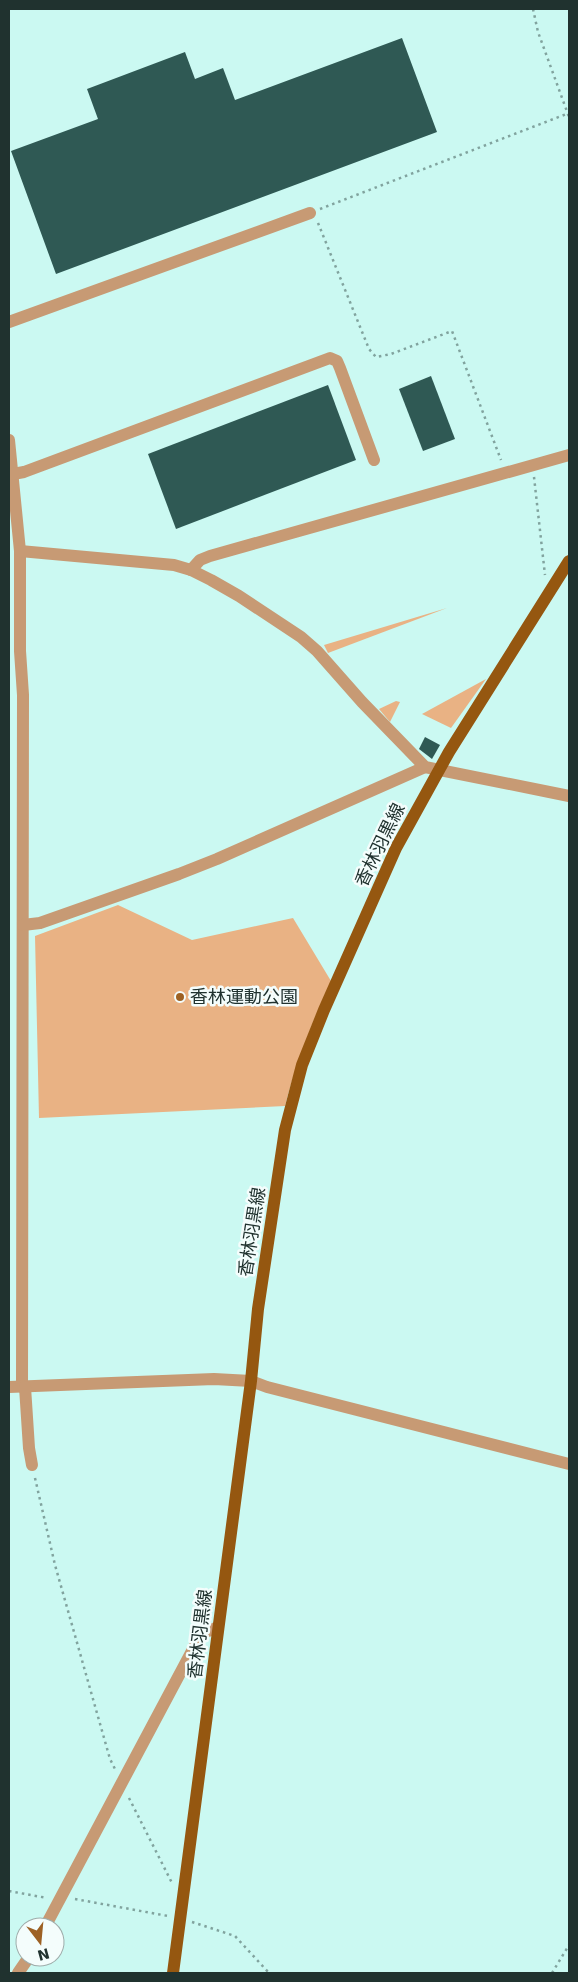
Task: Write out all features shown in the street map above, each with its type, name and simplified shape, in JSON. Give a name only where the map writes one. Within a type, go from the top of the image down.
[{"type":"main road","name":"香林羽黒線","points":[[173,1973],[258,1309],[285,1130],[302,1065],[324,1010],[432,768],[569,561]]},
{"type":"street","points":[[9,322],[310,213]]},
{"type":"street","points":[[13,474],[24,472],[330,358],[337,360],[374,460]]},
{"type":"street","points":[[9,440],[20,551],[15,674],[23,695],[24,1387],[32,1465]]},
{"type":"street","points":[[191,570],[200,560],[210,556],[569,455]]},
{"type":"street","points":[[20,551],[174,565],[191,570],[239,596],[301,637],[317,651],[362,702],[432,768],[569,796]]},
{"type":"street","points":[[23,925],[40,923],[179,874],[432,768]]},
{"type":"street","points":[[9,1387],[214,1379],[250,1381],[267,1387],[569,1464]]},
{"type":"street","points":[[51,1917],[201,1634],[218,1627]]},
{"type":"path","points":[[533,9],[538,32],[569,117]]},
{"type":"path","points":[[310,213],[569,113]]},
{"type":"path","points":[[310,213],[316,217],[369,349],[376,357],[391,354],[452,331],[506,473]]},
{"type":"path","points":[[530,466],[535,482],[544,574],[554,586]]},
{"type":"path","points":[[32,1465],[55,1565],[110,1759],[171,1882],[183,1898]]},
{"type":"path","points":[[9,1890],[60,1900]]},
{"type":"path","points":[[552,1973],[569,1945]]},
{"type":"shaded area","points":[[447,608],[328,653],[324,645]]},
{"type":"shaded area","points":[[486,679],[451,728],[422,714]]},
{"type":"shaded area","points":[[396,701],[400,702],[390,722],[379,709]]},
{"type":"shaded area","name":"香林運動公園","points":[[118,905],[192,940],[293,918],[331,981],[305,1043],[285,1106],[39,1118],[35,936]]},
{"type":"building","points":[[402,38],[437,132],[56,274],[11,151],[98,119],[87,89],[185,52],[195,79],[223,68],[235,100]]},
{"type":"building","points":[[431,376],[455,439],[423,451],[399,389]]},
{"type":"building","points":[[328,385],[356,460],[176,529],[148,454]]},
{"type":"building","points":[[425,737],[440,745],[432,759],[419,749]]},
{"type":"place","name":"香林運動公園","points":[[180,997]]}]
